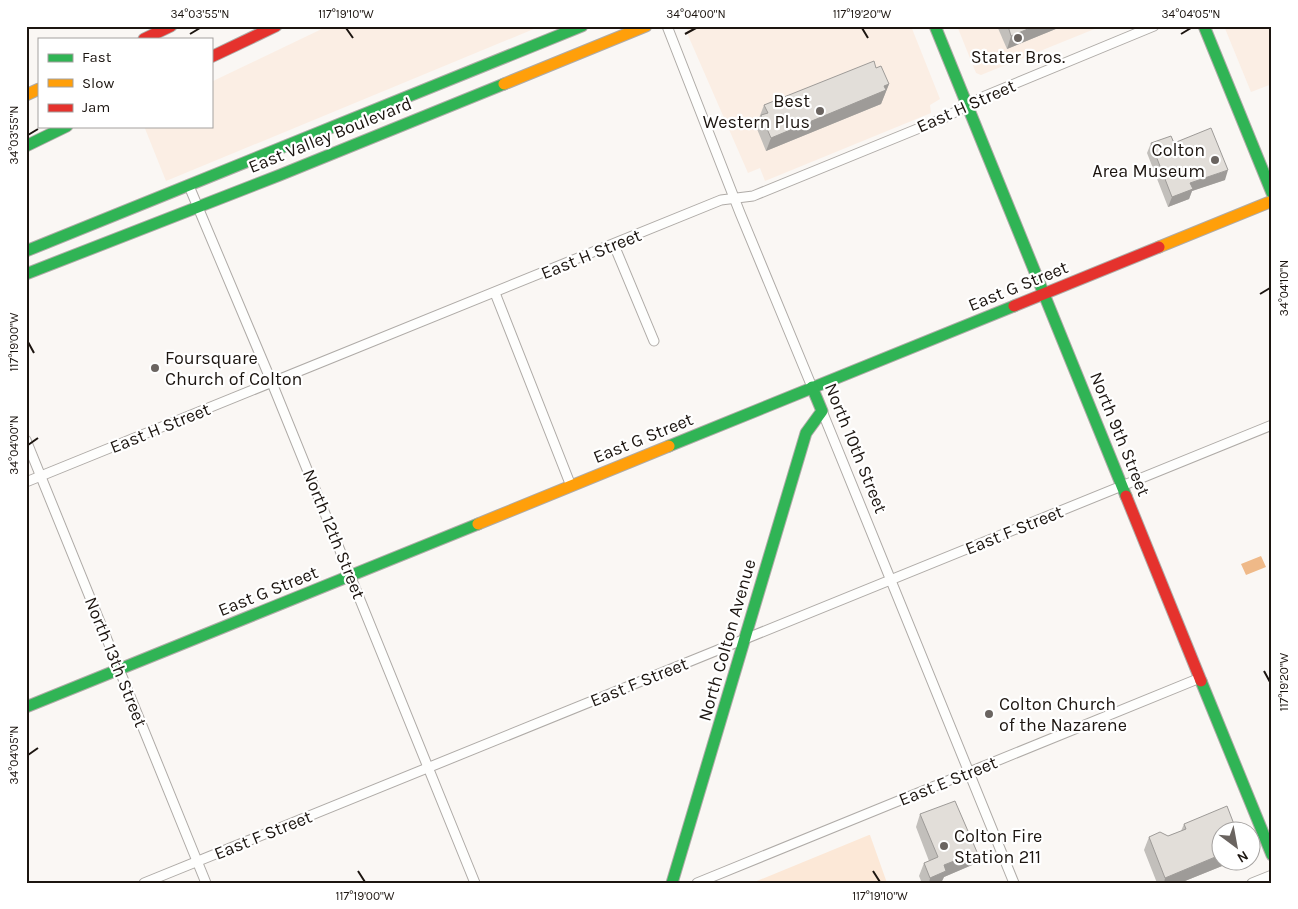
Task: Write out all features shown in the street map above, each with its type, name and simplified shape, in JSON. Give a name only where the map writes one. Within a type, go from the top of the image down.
[{"type":"main road","points":[[133,38],[153,26]]},
{"type":"main road","points":[[146,38],[171,26]]},
{"type":"main road","points":[[212,57],[276,26]]},
{"type":"main road","name":"East Valley Boulevard","points":[[26,252],[582,26]]},
{"type":"main road","name":"East Valley Boulevard","points":[[26,274],[280,175],[646,26]]},
{"type":"main road","name":"North 9th Street","points":[[935,26],[1272,854]]},
{"type":"main road","points":[[1204,26],[1272,193]]},
{"type":"main road","points":[[26,95],[38,89]]},
{"type":"main road","points":[[26,146],[63,128]]},
{"type":"main road","name":"East G Street","points":[[26,706],[351,576],[1272,201]]},
{"type":"main road","name":"North 10th Street","points":[[812,387],[822,411]]},
{"type":"main road","name":"North Colton Avenue","points":[[672,883],[806,433],[822,411]]},
{"type":"street","name":"North 10th Street","points":[[667,26],[812,387]]},
{"type":"street","name":"East H Street","points":[[26,482],[272,384],[721,200],[753,196],[926,125],[967,105],[1154,26]]},
{"type":"street","name":"North 12th Street","points":[[189,186],[351,576],[475,883]]},
{"type":"street","points":[[614,244],[654,341]]},
{"type":"street","points":[[495,293],[571,486]]},
{"type":"street","name":"North 10th Street","points":[[822,411],[1014,883]]},
{"type":"street","name":"East F Street","points":[[144,883],[1272,425]]},
{"type":"street","name":"North 13th Street","points":[[26,440],[206,883]]},
{"type":"street","name":"East E Street","points":[[697,883],[711,880],[1200,678]]},
{"type":"street","points":[[1252,883],[1272,875]]},
{"type":"shaded area","points":[[328,26],[541,26],[166,181],[145,128],[212,128],[212,82]]},
{"type":"shaded area","points":[[688,26],[911,26],[940,99],[930,105],[931,113],[765,181],[760,168],[748,173],[687,33]]},
{"type":"shaded area","points":[[957,26],[1102,26],[981,75],[976,73]]},
{"type":"shaded area","points":[[1224,26],[1272,26],[1272,84],[1251,92]]},
{"type":"shaded area","points":[[1261,556],[1266,567],[1246,575],[1241,564]]},
{"type":"shaded area","points":[[869,835],[887,883],[752,883]]},
{"type":"building","points":[[1008,26],[1035,26],[1011,36]]},
{"type":"building","name":"Best Western Plus","points":[[874,61],[876,68],[881,66],[889,84],[884,86],[886,90],[771,138],[761,115],[768,113],[764,105]]},
{"type":"building","points":[[1211,128],[1228,170],[1190,183],[1193,189],[1172,197],[1151,143],[1171,136],[1174,143]]},
{"type":"building","name":"Colton Fire Station 211","points":[[955,801],[977,852],[944,865],[946,871],[930,878],[924,863],[938,857],[920,814]]},
{"type":"building","points":[[1227,806],[1233,822],[1210,822],[1210,859],[1165,878],[1149,837],[1160,832],[1168,836],[1186,829],[1184,824]]},
{"type":"traffic: fast","points":[[26,251],[582,26]]},
{"type":"traffic: fast","points":[[935,26],[1126,496]]},
{"type":"traffic: fast","points":[[1204,26],[1272,193]]},
{"type":"traffic: fast","points":[[26,274],[280,175],[504,84]]},
{"type":"traffic: fast","points":[[26,146],[63,128]]},
{"type":"traffic: fast","points":[[669,446],[1014,306]]},
{"type":"traffic: fast","points":[[672,883],[806,433],[822,411],[812,387]]},
{"type":"traffic: fast","points":[[26,707],[478,524]]},
{"type":"traffic: fast","points":[[1201,681],[1272,855]]},
{"type":"traffic: slow","points":[[504,84],[646,26]]},
{"type":"traffic: slow","points":[[26,95],[38,89]]},
{"type":"traffic: slow","points":[[1159,247],[1272,201]]},
{"type":"traffic: slow","points":[[478,524],[669,446]]},
{"type":"traffic: jam","points":[[146,38],[171,26]]},
{"type":"traffic: jam","points":[[212,57],[276,26]]},
{"type":"traffic: jam","points":[[1014,306],[1159,247]]},
{"type":"traffic: jam","points":[[1126,496],[1201,681]]},
{"type":"place","name":"Stater Bros.","points":[[1018,38]]},
{"type":"place","name":"Best Western Plus","points":[[820,111]]},
{"type":"place","name":"Colton Area Museum","points":[[1215,160]]},
{"type":"place","name":"Foursquare Church of Colton","points":[[155,368]]},
{"type":"place","name":"Colton Church of the Nazarene","points":[[989,714]]},
{"type":"place","name":"Colton Fire Station 211","points":[[944,846]]}]
